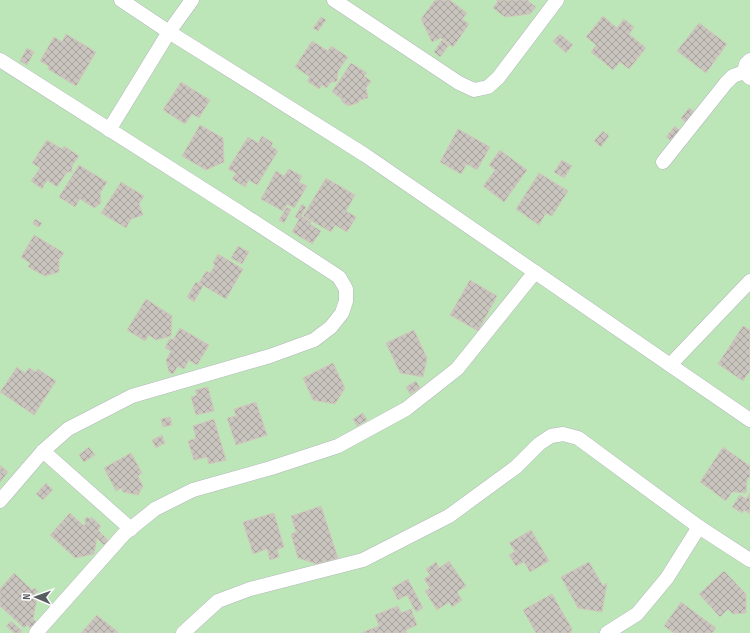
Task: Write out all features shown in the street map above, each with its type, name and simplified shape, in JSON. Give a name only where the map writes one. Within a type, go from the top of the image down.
[{"type":"street","points":[[121,0],[168,32],[365,155],[750,420]]},
{"type":"street","points":[[109,130],[168,32],[192,0]]},
{"type":"street","points":[[334,0],[459,83],[474,90],[488,87],[498,78],[557,0]]},
{"type":"street","points":[[0,501],[43,451],[68,428],[132,396],[270,356],[314,340],[331,327],[342,313],[346,301],[346,289],[339,277],[109,130],[2,66]]},
{"type":"street","points":[[664,162],[726,83],[733,76],[748,70]]},
{"type":"street","points":[[36,633],[113,546],[155,509],[193,490],[271,468],[338,446],[406,409],[457,369],[535,272]]},
{"type":"street","points":[[670,365],[750,282]]},
{"type":"street","points":[[183,633],[218,601],[250,588],[363,560],[449,516],[516,467],[539,444],[551,436],[563,434],[578,438],[699,528],[750,560]]},
{"type":"street","points":[[43,451],[131,529]]},
{"type":"street","points":[[607,633],[637,614],[667,578],[699,528]]},
{"type":"green space","points":[[0,0],[750,0],[750,633],[0,633]]},
{"type":"building","points":[[435,0],[450,0],[467,13],[462,19],[469,24],[453,47],[441,38],[432,42],[421,19]]},
{"type":"building","points":[[496,0],[529,0],[528,1],[536,7],[530,14],[505,17],[493,8],[498,1]]},
{"type":"building","points":[[603,16],[617,28],[624,19],[634,27],[629,34],[646,48],[629,69],[620,62],[613,70],[591,52],[596,45],[586,37]]},
{"type":"building","points":[[321,17],[326,20],[318,31],[313,28]]},
{"type":"building","points":[[699,23],[727,44],[706,73],[677,51]]},
{"type":"building","points":[[66,34],[96,52],[76,86],[48,69],[49,66],[40,61],[54,37],[62,42]]},
{"type":"building","points":[[560,34],[573,45],[566,53],[553,41]]},
{"type":"building","points":[[442,40],[449,45],[440,57],[434,52]]},
{"type":"building","points":[[312,41],[328,51],[331,46],[348,57],[338,71],[337,81],[330,83],[327,88],[322,85],[319,89],[307,81],[310,77],[295,67]]},
{"type":"building","points":[[27,48],[34,52],[27,65],[20,61]]},
{"type":"building","points":[[351,63],[367,73],[364,76],[371,81],[366,88],[368,98],[348,106],[341,101],[342,99],[332,92]]},
{"type":"building","points":[[181,82],[210,100],[199,118],[192,114],[185,124],[163,110]]},
{"type":"building","points":[[689,108],[696,113],[687,124],[681,118]]},
{"type":"building","points":[[200,125],[223,138],[224,162],[206,170],[182,156]]},
{"type":"building","points":[[675,126],[681,132],[673,142],[666,137]]},
{"type":"building","points":[[458,129],[490,147],[477,170],[467,164],[461,174],[440,162]]},
{"type":"building","points":[[603,131],[609,136],[601,147],[594,141]]},
{"type":"building","points":[[262,136],[273,143],[271,146],[278,151],[257,185],[249,180],[245,187],[232,179],[236,173],[228,169],[248,137],[258,143]]},
{"type":"building","points":[[47,140],[62,149],[64,146],[79,156],[72,166],[72,172],[67,172],[57,187],[47,180],[42,189],[31,181],[40,168],[32,163]]},
{"type":"building","points":[[500,150],[527,170],[504,202],[483,186],[495,170],[489,165]]},
{"type":"building","points":[[562,160],[572,166],[564,178],[554,172]]},
{"type":"building","points":[[79,165],[107,182],[100,193],[101,203],[94,208],[80,199],[75,207],[59,197]]},
{"type":"building","points":[[289,169],[302,176],[299,182],[307,186],[294,208],[287,204],[283,211],[261,199],[276,171],[284,176]]},
{"type":"building","points":[[539,173],[568,191],[552,216],[546,213],[539,225],[516,209]]},
{"type":"building","points":[[326,178],[355,195],[346,211],[356,217],[347,232],[335,225],[331,232],[303,216]]},
{"type":"building","points":[[121,182],[144,196],[139,204],[143,215],[131,219],[126,228],[101,213]]},
{"type":"building","points":[[302,204],[306,207],[301,216],[321,231],[312,244],[292,232],[299,219],[295,217]]},
{"type":"building","points":[[287,207],[291,210],[284,223],[279,220]]},
{"type":"building","points":[[35,219],[42,223],[39,227],[33,224]]},
{"type":"building","points":[[34,235],[64,253],[59,260],[59,272],[45,276],[28,267],[30,263],[21,257]]},
{"type":"building","points":[[238,246],[249,252],[242,264],[231,258]]},
{"type":"building","points":[[218,254],[243,269],[226,299],[199,283],[206,271],[210,273],[215,265],[213,263]]},
{"type":"building","points":[[470,280],[497,296],[478,331],[450,315]]},
{"type":"building","points":[[196,282],[203,286],[194,302],[187,297]]},
{"type":"building","points":[[146,299],[172,316],[171,336],[156,340],[149,335],[145,341],[127,330]]},
{"type":"building","points":[[743,326],[750,330],[750,371],[743,381],[718,364]]},
{"type":"building","points":[[180,328],[209,345],[197,365],[189,360],[184,369],[178,366],[173,374],[169,372],[166,360],[171,351],[165,348],[170,338],[173,340]]},
{"type":"building","points":[[414,330],[427,358],[423,377],[400,373],[386,343]]},
{"type":"building","points":[[333,363],[345,388],[335,404],[313,400],[303,378]]},
{"type":"building","points":[[17,367],[25,373],[29,368],[36,372],[38,369],[56,381],[34,415],[0,392]]},
{"type":"building","points":[[416,381],[420,388],[410,394],[406,387]]},
{"type":"building","points":[[208,387],[214,411],[196,415],[191,397],[197,395],[195,390]]},
{"type":"building","points":[[256,402],[267,435],[236,445],[227,418],[236,416],[234,409]]},
{"type":"building","points":[[363,413],[367,420],[357,426],[353,419]]},
{"type":"building","points":[[170,417],[172,425],[163,427],[161,419]]},
{"type":"building","points":[[214,419],[226,460],[209,464],[207,457],[194,460],[188,441],[196,438],[193,426]]},
{"type":"building","points":[[162,435],[165,443],[156,448],[152,440]]},
{"type":"building","points":[[89,447],[95,455],[84,462],[79,455]]},
{"type":"building","points":[[723,447],[750,466],[750,476],[747,480],[746,493],[732,492],[726,501],[700,482]]},
{"type":"building","points":[[131,453],[142,473],[138,476],[143,486],[138,495],[123,492],[121,488],[116,491],[104,468]]},
{"type":"building","points":[[0,465],[8,472],[0,482]]},
{"type":"building","points":[[46,483],[53,490],[43,500],[36,494]]},
{"type":"building","points":[[750,493],[750,514],[744,510],[742,513],[732,507],[740,495],[746,499]]},
{"type":"building","points":[[321,506],[338,558],[317,564],[298,558],[291,534],[296,532],[291,516]]},
{"type":"building","points":[[70,513],[84,526],[86,522],[84,520],[87,517],[90,519],[91,517],[101,526],[98,530],[108,540],[104,545],[97,538],[94,554],[75,558],[50,535]]},
{"type":"building","points":[[274,513],[284,547],[277,550],[279,557],[270,560],[267,549],[253,554],[243,522]]},
{"type":"building","points":[[531,530],[549,561],[530,572],[524,562],[516,566],[509,555],[515,551],[509,543]]},
{"type":"building","points":[[449,561],[466,586],[457,592],[462,600],[452,607],[449,602],[437,610],[425,591],[430,588],[424,579],[430,575],[426,569],[436,562],[439,568]]},
{"type":"building","points":[[589,562],[603,586],[607,583],[602,612],[578,608],[561,577]]},
{"type":"building","points":[[724,571],[746,594],[746,613],[733,614],[728,609],[720,617],[699,594]]},
{"type":"building","points":[[14,573],[32,590],[35,588],[38,591],[34,595],[37,599],[33,619],[36,622],[31,628],[27,625],[24,628],[0,606],[0,589]]},
{"type":"building","points":[[408,579],[423,608],[416,612],[407,595],[398,600],[392,588]]},
{"type":"building","points":[[552,594],[572,629],[571,633],[536,633],[523,610]]},
{"type":"building","points":[[681,602],[716,628],[712,633],[674,633],[664,626]]},
{"type":"building","points":[[398,606],[401,613],[411,609],[417,625],[406,630],[407,633],[363,633],[379,626],[375,615]]},
{"type":"building","points":[[97,615],[118,632],[81,633]]},
{"type":"building","points":[[11,621],[22,631],[20,633],[14,633],[6,626]]}]
